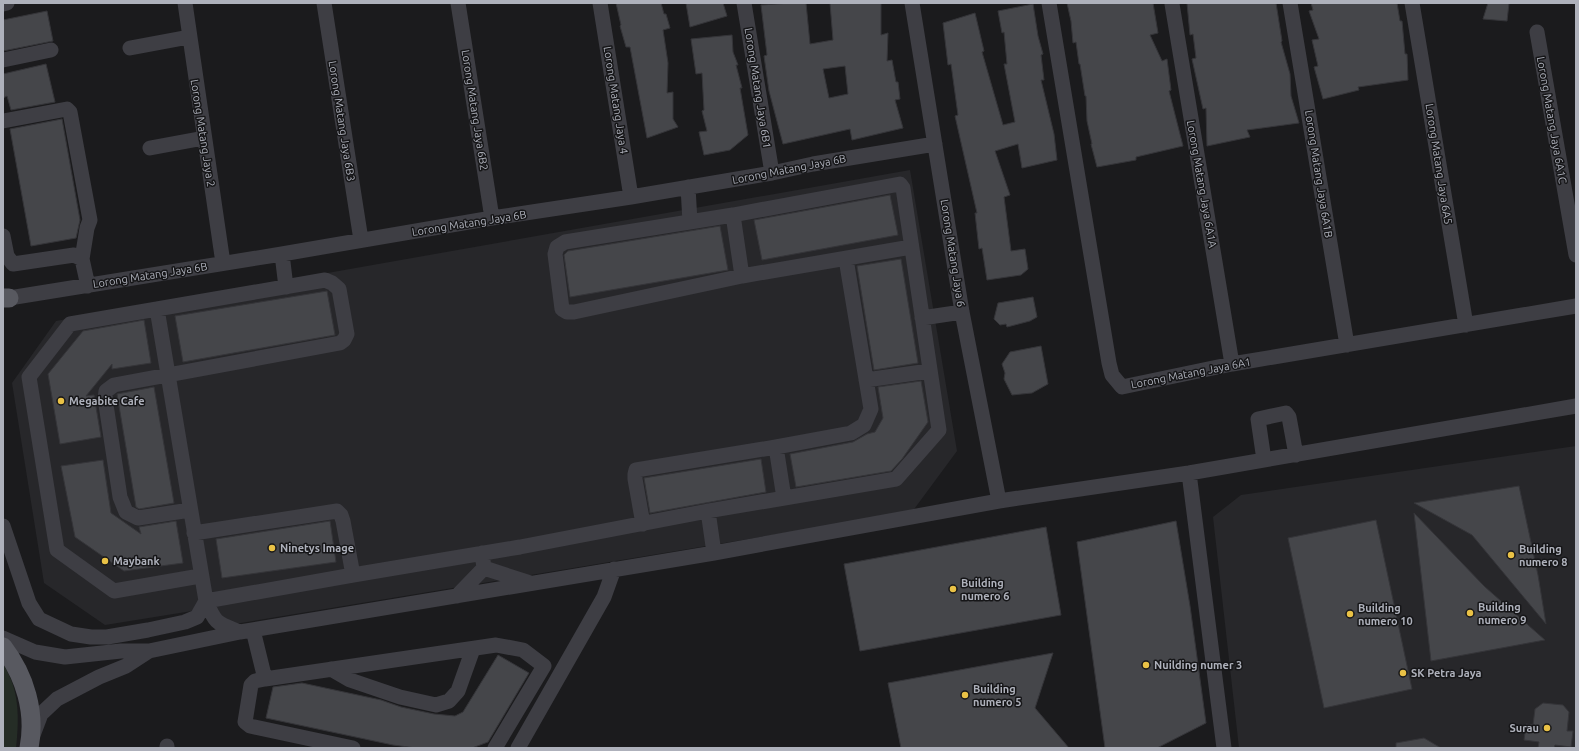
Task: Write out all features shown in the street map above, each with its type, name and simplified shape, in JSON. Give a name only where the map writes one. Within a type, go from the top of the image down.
[{"type":"main road","points":[[3,647],[17,669],[27,697],[30,720],[29,745]]},
{"type":"street","points":[[3,4],[8,3]]},
{"type":"street","name":"Lorong Matang Jaya 2","points":[[185,3],[223,263]]},
{"type":"street","name":"Lorong Matang Jaya 6B3","points":[[324,3],[361,240]]},
{"type":"street","name":"Lorong Matang Jaya 6B2","points":[[458,3],[492,218]]},
{"type":"street","name":"Lorong Matang Jaya 4","points":[[600,3],[631,198]]},
{"type":"street","name":"Lorong Matang Jaya 6B1","points":[[744,3],[772,173]]},
{"type":"street","name":"Lorong Matang Jaya 6","points":[[912,3],[962,312],[999,502]]},
{"type":"street","name":"Lorong Matang Jaya 6A1","points":[[1049,3],[1109,363],[1112,375],[1122,387],[1232,364],[1576,306]]},
{"type":"street","name":"Lorong Matang Jaya 6A1B","points":[[1290,3],[1348,345]]},
{"type":"street","name":"Lorong Matang Jaya 6A5","points":[[1412,3],[1466,325]]},
{"type":"street","name":"Lorong Matang Jaya 6A1A","points":[[1172,4],[1232,364]]},
{"type":"street","name":"Lorong Matang Jaya 6A1C","points":[[1537,32],[1576,255]]},
{"type":"street","points":[[130,48],[189,37]]},
{"type":"street","points":[[3,60],[51,50]]},
{"type":"street","points":[[3,120],[66,109],[70,112],[90,220],[87,228],[82,259],[88,286]]},
{"type":"street","points":[[150,148],[204,138]]},
{"type":"street","name":"Lorong Matang Jaya 6B","points":[[4,299],[429,230],[492,218],[631,198],[820,163],[935,144]]},
{"type":"street","points":[[206,601],[353,575],[483,560],[708,511],[896,479],[939,430],[929,371],[903,188],[900,184],[733,215],[565,242],[557,247],[555,254],[562,309],[567,312],[574,312],[742,276],[911,247]]},
{"type":"street","points":[[688,187],[690,222]]},
{"type":"street","points":[[733,215],[742,276]]},
{"type":"street","points":[[3,236],[7,256],[13,264],[74,255],[82,259]]},
{"type":"street","points":[[282,254],[286,287]]},
{"type":"street","points":[[643,524],[635,479],[636,470],[776,447],[850,432],[864,425],[871,409],[846,259]]},
{"type":"street","points":[[190,510],[138,518],[126,512],[120,497],[104,398],[106,391],[114,384],[340,343],[344,340],[347,334],[339,289],[332,283],[325,280],[70,324],[29,377],[57,550],[114,591],[200,576]]},
{"type":"street","points":[[157,309],[200,576],[206,601],[211,614],[218,624],[247,631]]},
{"type":"street","points":[[922,318],[962,312]]},
{"type":"street","points":[[866,380],[929,371]]},
{"type":"street","points":[[3,638],[35,652],[65,657],[121,651],[149,651],[247,631],[714,553],[999,502],[1189,473],[1576,406]]},
{"type":"street","points":[[1264,460],[1258,419],[1286,413],[1289,417],[1296,455]]},
{"type":"street","points":[[776,447],[784,498]]},
{"type":"street","points":[[1189,473],[1224,748]]},
{"type":"street","points":[[194,533],[336,511],[341,515],[344,521],[353,575]]},
{"type":"street","points":[[708,511],[714,553]]},
{"type":"street","points":[[3,526],[28,603],[39,619],[71,634],[90,637],[107,637],[186,622],[197,617],[206,601]]},
{"type":"street","points":[[483,560],[530,584]]},
{"type":"street","points":[[457,596],[483,560]]},
{"type":"street","points":[[518,748],[604,597],[614,569]]},
{"type":"street","points":[[247,631],[265,679]]},
{"type":"street","points":[[353,748],[250,726],[245,722],[251,685],[255,681],[265,679],[496,645],[523,650],[559,676]]},
{"type":"street","points":[[331,669],[350,680],[400,697],[436,705],[449,701],[458,691],[474,649]]},
{"type":"street","points":[[29,745],[41,714],[57,699],[99,677],[126,666],[149,651]]},
{"type":"street","points":[[495,748],[544,666]]},
{"type":"shaded area","points":[[910,170],[957,451],[912,512],[229,625],[192,611],[105,625],[44,583],[12,383],[56,321]]},
{"type":"shaded area","name":"SK Petra Jaya","points":[[1576,446],[1576,748],[1239,748],[1213,517],[1241,495]]},
{"type":"shaded area","points":[[3,664],[13,684],[17,705],[18,726],[16,748],[3,748]]},
{"type":"building","points":[[616,3],[661,3],[670,28],[663,30],[668,63],[667,93],[673,92],[673,119],[678,127],[647,138],[630,47],[626,47]]},
{"type":"building","points":[[686,3],[723,3],[727,16],[690,27]]},
{"type":"building","points":[[806,3],[810,44],[833,40],[830,3],[881,3],[881,35],[888,33],[887,61],[892,60],[896,82],[898,82],[900,99],[895,100],[903,128],[852,140],[850,129],[783,144],[769,91],[764,56],[767,55],[761,5]],"holes":[[[845,66],[848,94],[829,98],[823,69]]]},
{"type":"building","points":[[1067,3],[1153,3],[1158,33],[1150,35],[1162,61],[1167,59],[1171,90],[1169,91],[1183,146],[1136,157],[1136,160],[1097,167],[1087,121],[1086,96],[1076,42],[1073,43],[1071,21]]},
{"type":"building","points":[[1187,3],[1276,3],[1281,42],[1290,74],[1291,96],[1299,123],[1247,130],[1250,137],[1207,146],[1206,108],[1203,109],[1192,59],[1196,58],[1193,34],[1190,35]]},
{"type":"building","points":[[1311,3],[1397,3],[1400,21],[1402,21],[1405,54],[1407,54],[1408,80],[1358,87],[1359,90],[1323,99],[1314,67],[1318,66],[1312,40],[1319,39],[1309,11],[1313,10]]},
{"type":"building","points":[[1488,3],[1509,3],[1507,21],[1483,19]]},
{"type":"building","points":[[1033,4],[1038,36],[1043,54],[1041,55],[1044,80],[1041,80],[1054,134],[1057,160],[1022,168],[1018,144],[995,151],[1010,195],[1004,197],[1011,251],[1025,249],[1028,269],[1021,275],[987,280],[982,248],[979,249],[975,213],[977,213],[955,116],[958,115],[951,64],[948,65],[943,23],[975,13],[984,51],[982,52],[1003,125],[1015,122],[1004,64],[1007,64],[1004,32],[1002,33],[998,11]]},
{"type":"building","points":[[47,11],[53,41],[3,51],[3,20]]},
{"type":"building","points":[[732,35],[733,52],[738,65],[736,65],[742,88],[740,88],[748,135],[730,150],[704,155],[699,132],[707,131],[702,111],[704,110],[702,73],[696,74],[691,39]]},
{"type":"building","points":[[46,64],[55,102],[11,110],[7,96],[3,98],[3,74]]},
{"type":"building","points":[[62,119],[80,220],[76,238],[31,246],[10,129]]},
{"type":"building","points":[[890,195],[898,235],[762,260],[754,220]]},
{"type":"building","points":[[720,226],[728,270],[570,297],[564,255],[568,251]]},
{"type":"building","points":[[901,259],[918,363],[874,370],[857,266]]},
{"type":"building","points":[[327,291],[335,335],[183,362],[175,316]]},
{"type":"building","points":[[1033,297],[1037,317],[1030,321],[1007,327],[1006,324],[1000,325],[994,319],[998,303]]},
{"type":"building","points":[[144,320],[151,363],[112,369],[112,364],[86,396],[94,395],[101,437],[60,444],[48,374],[83,331]]},
{"type":"building","points":[[1041,346],[1048,384],[1032,393],[1012,395],[1004,379],[1005,373],[1002,364],[1010,352]]},
{"type":"building","points":[[921,381],[928,422],[902,459],[891,471],[796,487],[790,454],[853,442],[867,434],[875,432],[883,418],[878,387]]},
{"type":"building","points":[[154,387],[174,503],[139,509],[136,507],[117,394]]},
{"type":"building","points":[[761,459],[766,492],[650,513],[644,478]]},
{"type":"building","points":[[103,460],[111,513],[141,534],[139,527],[176,521],[183,563],[124,571],[75,537],[61,466]]},
{"type":"building","name":"Building numero 8","points":[[1519,486],[1538,575],[1546,624],[1472,535],[1414,503]]},
{"type":"building","name":"Building numero 9","points":[[1414,513],[1484,586],[1545,640],[1431,661]]},
{"type":"building","name":"Building numero 10","points":[[1376,520],[1412,689],[1324,708],[1288,538]]},
{"type":"building","points":[[330,521],[336,562],[222,578],[216,539]]},
{"type":"building","name":"Nuilding numer 3","points":[[1176,521],[1190,606],[1206,723],[1157,748],[1105,748],[1077,542]]},
{"type":"building","name":"Building numero 6","points":[[1046,527],[1061,615],[860,651],[844,564]]},
{"type":"building","name":"Building numero 5","points":[[1053,653],[1035,708],[1069,748],[901,748],[888,683]]},
{"type":"building","points":[[498,655],[529,673],[488,742],[472,748],[416,748],[393,745],[266,718],[273,687],[302,683],[381,700],[401,707],[434,714],[455,716],[463,712]]},
{"type":"building","name":"Surau","points":[[1543,703],[1563,705],[1569,712],[1567,731],[1573,731],[1571,747],[1555,745],[1554,748],[1538,748],[1539,742],[1524,740],[1526,724],[1533,725],[1535,709]]},
{"type":"building","points":[[1424,738],[1441,748],[1396,748],[1396,743]]},
{"type":"place","name":"Megabite Cafe","points":[[61,401]]},
{"type":"place","name":"Ninetys Image","points":[[272,548]]},
{"type":"place","name":"Building numero 8","points":[[1511,555]]},
{"type":"place","name":"Maybank","points":[[105,561]]},
{"type":"place","name":"Building numero 6","points":[[953,589]]},
{"type":"place","name":"Building numero 9","points":[[1470,613]]},
{"type":"place","name":"Building numero 10","points":[[1350,614]]},
{"type":"place","name":"Nuilding numer 3","points":[[1146,665]]},
{"type":"place","name":"SK Petra Jaya","points":[[1403,673]]},
{"type":"place","name":"Building numero 5","points":[[965,695]]},
{"type":"place","name":"Surau","points":[[1547,728]]}]
